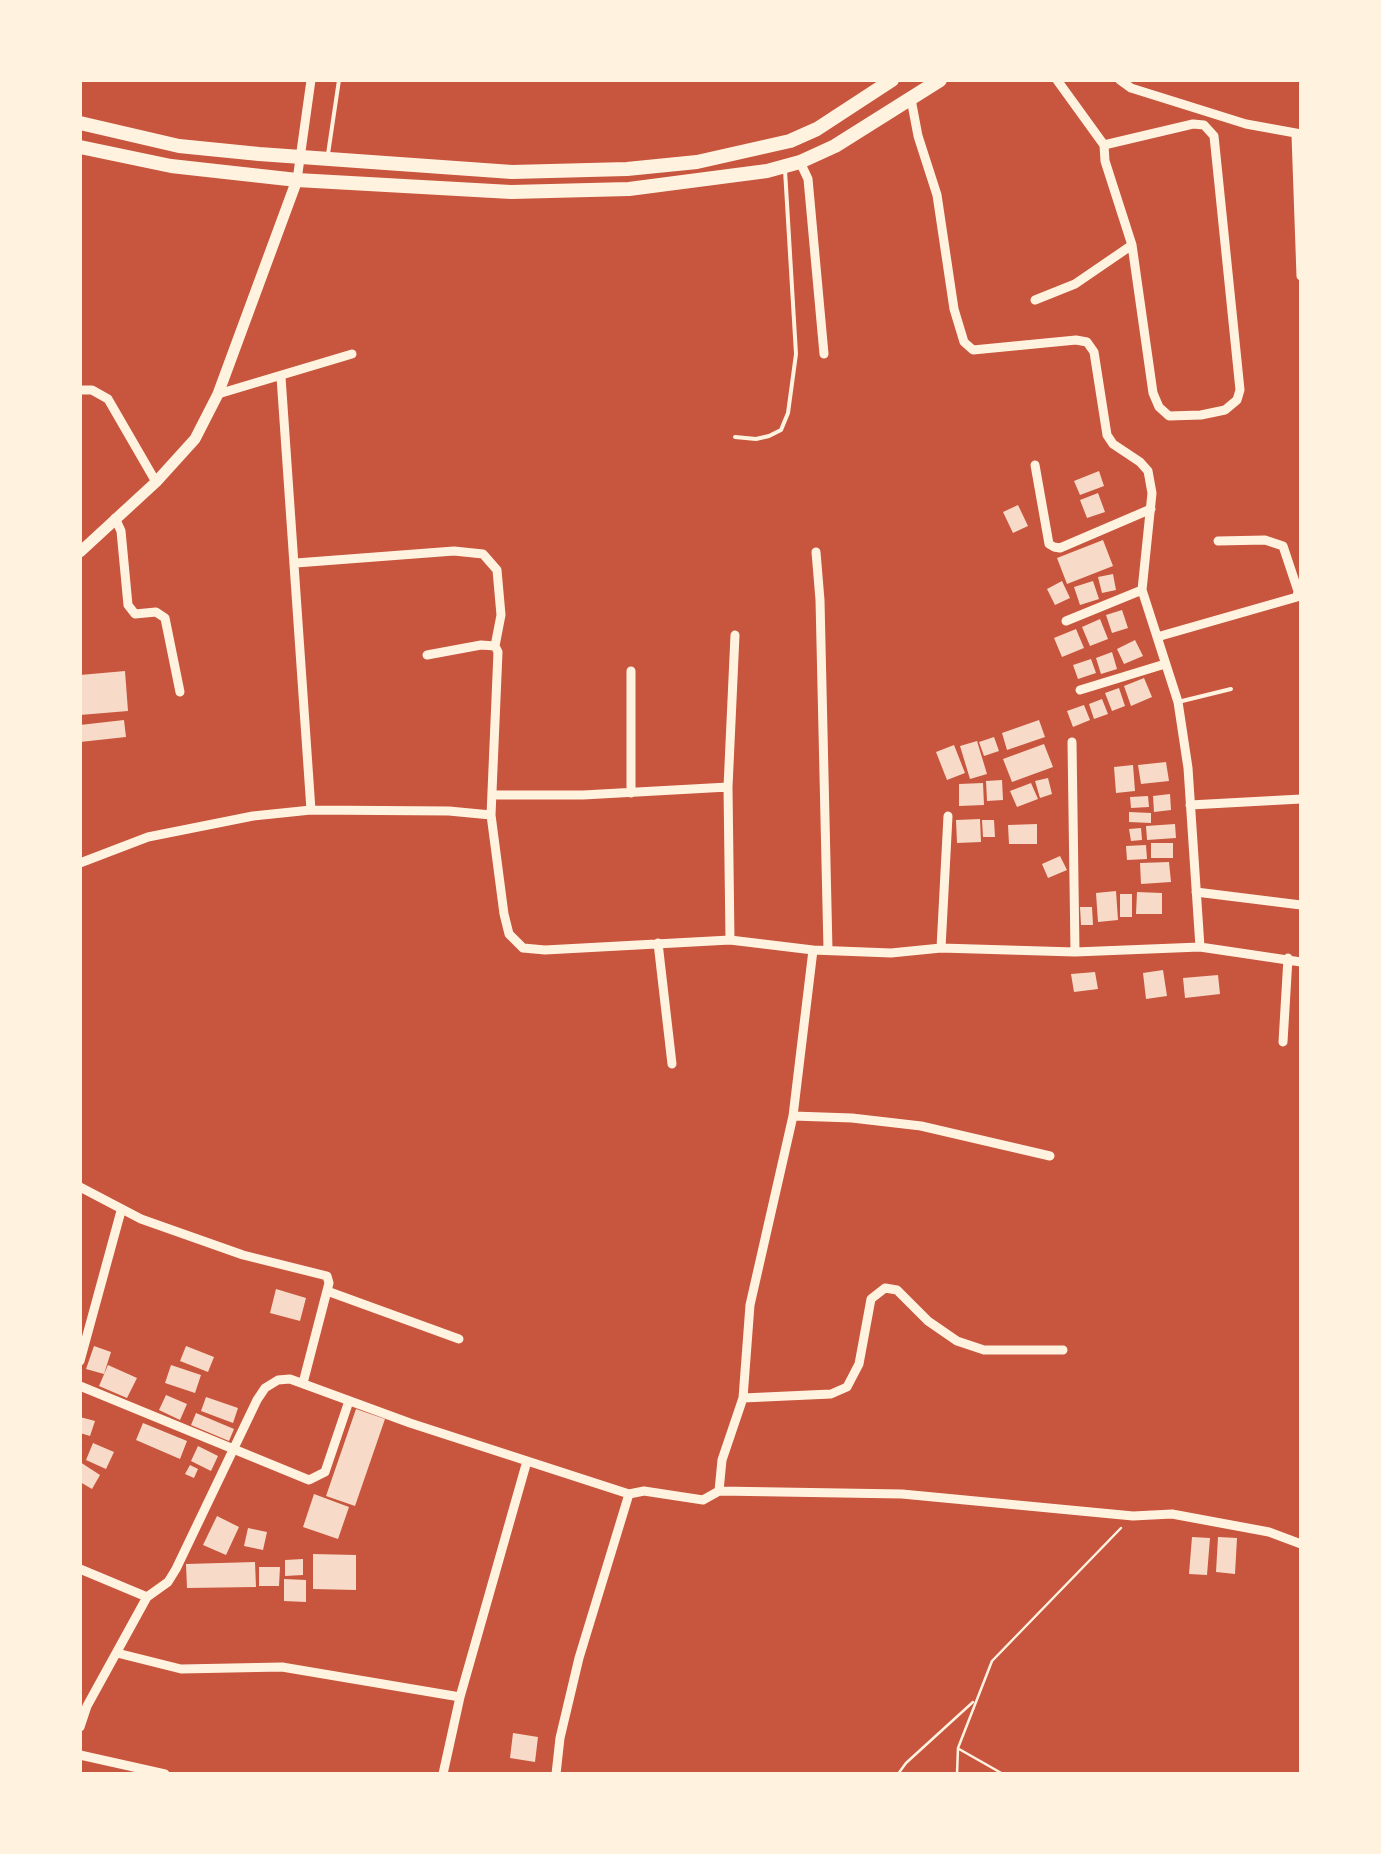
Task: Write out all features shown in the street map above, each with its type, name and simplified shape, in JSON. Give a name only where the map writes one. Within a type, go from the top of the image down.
[{"type":"main road","points":[[80,124],[180,146],[327,160],[512,172],[627,169],[697,162],[790,141],[817,129],[892,80]]},
{"type":"main road","points":[[80,146],[171,166],[297,180],[511,192],[629,189],[792,164],[834,146],[940,80]]},
{"type":"main road","points":[[627,169],[629,189]]},
{"type":"street","points":[[80,552],[156,482],[195,439],[218,394],[297,180],[312,80]]},
{"type":"street","points":[[1057,80],[1104,145],[1105,161],[1132,245],[1158,406],[1168,416],[1224,410],[1237,400],[1240,390],[1214,136],[1204,125],[1193,124],[1104,145]]},
{"type":"street","points":[[1120,80],[1130,88],[1246,124],[1298,134],[1301,276]]},
{"type":"street","points":[[911,99],[937,195],[954,308],[964,342],[973,350],[1076,340],[1091,345],[1107,435],[1148,472],[1151,509],[1142,590],[1178,702],[1200,946]]},
{"type":"street","points":[[792,164],[808,178],[824,354]]},
{"type":"street","points":[[1036,300],[1075,284],[1132,245]]},
{"type":"street","points":[[218,394],[352,354]]},
{"type":"street","points":[[281,377],[310,810]]},
{"type":"street","points":[[80,390],[92,390],[108,398],[156,482]]},
{"type":"street","points":[[1035,464],[1049,544],[1054,548],[1151,509]]},
{"type":"street","points":[[115,518],[122,532],[128,605],[135,614],[156,612],[164,618],[180,692]]},
{"type":"street","points":[[1157,637],[1297,597],[1284,546],[1265,540],[1218,541]]},
{"type":"street","points":[[296,563],[454,551],[482,554],[497,570],[501,615],[495,646],[500,663],[491,815],[504,914],[509,934],[523,948],[730,940],[813,950],[891,953],[942,948],[1075,952],[1200,946],[1301,962]]},
{"type":"street","points":[[816,552],[828,950]]},
{"type":"street","points":[[1066,621],[1142,590]]},
{"type":"street","points":[[730,940],[728,787],[735,635]]},
{"type":"street","points":[[427,656],[481,645],[495,646]]},
{"type":"street","points":[[1080,690],[1165,664]]},
{"type":"street","points":[[631,670],[631,793]]},
{"type":"street","points":[[1072,742],[1075,952]]},
{"type":"street","points":[[494,795],[728,787]]},
{"type":"street","points":[[1190,805],[1301,799]]},
{"type":"street","points":[[80,863],[148,837],[253,816],[310,810],[491,815]]},
{"type":"street","points":[[942,948],[948,816]]},
{"type":"street","points":[[1196,892],[1301,905]]},
{"type":"street","points":[[658,943],[672,1064]]},
{"type":"street","points":[[719,1491],[722,1460],[743,1398],[750,1305],[794,1116],[813,950]]},
{"type":"street","points":[[1283,1042],[1288,958]]},
{"type":"street","points":[[794,1116],[921,1126],[1050,1156]]},
{"type":"street","points":[[80,1187],[121,1211],[243,1256],[325,1275],[329,1279],[303,1383]]},
{"type":"street","points":[[80,1361],[121,1211]]},
{"type":"street","points":[[743,1398],[832,1394],[848,1387],[859,1364],[871,1299],[885,1288],[896,1290],[928,1322],[958,1341],[984,1350],[1062,1350]]},
{"type":"street","points":[[326,1291],[459,1340]]},
{"type":"street","points":[[80,1727],[84,1704],[147,1597],[172,1578],[265,1388],[290,1378],[629,1494],[644,1491],[703,1500],[719,1491],[902,1494],[1133,1516],[1172,1514],[1270,1532],[1301,1544]]},
{"type":"street","points":[[80,1386],[302,1479],[316,1479],[325,1472],[349,1401]]},
{"type":"street","points":[[443,1774],[460,1697],[527,1461]]},
{"type":"street","points":[[556,1774],[560,1738],[579,1658],[629,1494]]},
{"type":"street","points":[[80,1569],[147,1597]]},
{"type":"street","points":[[117,1653],[181,1669],[282,1667],[460,1697]]},
{"type":"street","points":[[80,1755],[164,1774]]},
{"type":"lane","points":[[327,160],[339,80]]},
{"type":"lane","points":[[735,437],[756,439],[781,430],[795,377],[792,164]]},
{"type":"lane","points":[[1178,702],[1232,690]]},
{"type":"path","points":[[956,1774],[958,1748],[992,1661],[1133,1516]]},
{"type":"path","points":[[898,1774],[974,1701]]},
{"type":"path","points":[[958,1748],[1003,1774]]},
{"type":"building","points":[[1099,471],[1104,486],[1080,495],[1074,481]]},
{"type":"building","points":[[1098,493],[1105,512],[1087,518],[1080,500]]},
{"type":"building","points":[[1018,505],[1028,526],[1013,533],[1003,512]]},
{"type":"building","points":[[1103,540],[1113,566],[1067,584],[1057,558]]},
{"type":"building","points":[[1113,574],[1116,590],[1102,593],[1098,577]]},
{"type":"building","points":[[1062,581],[1070,598],[1055,605],[1047,589]]},
{"type":"building","points":[[1093,581],[1099,599],[1080,605],[1074,587]]},
{"type":"building","points":[[1122,610],[1128,628],[1112,633],[1106,615]]},
{"type":"building","points":[[1100,619],[1108,639],[1090,646],[1082,627]]},
{"type":"building","points":[[1076,629],[1084,648],[1062,657],[1054,638]]},
{"type":"building","points":[[1135,640],[1143,656],[1124,664],[1117,649]]},
{"type":"building","points":[[1112,652],[1117,669],[1101,674],[1096,658]]},
{"type":"building","points":[[1091,659],[1096,673],[1078,679],[1073,665]]},
{"type":"building","points":[[125,671],[128,711],[80,715],[80,675]]},
{"type":"building","points":[[1144,678],[1152,697],[1131,706],[1124,686]]},
{"type":"building","points":[[1119,688],[1125,706],[1112,711],[1105,693]]},
{"type":"building","points":[[1102,699],[1108,714],[1094,719],[1089,704]]},
{"type":"building","points":[[1084,705],[1090,720],[1073,727],[1067,711]]},
{"type":"building","points":[[124,720],[126,737],[80,742],[80,725]]},
{"type":"building","points":[[1039,720],[1045,737],[1007,750],[1002,733]]},
{"type":"building","points":[[994,737],[999,751],[984,756],[979,742]]},
{"type":"building","points":[[977,741],[987,774],[970,779],[960,746]]},
{"type":"building","points":[[1044,744],[1053,767],[1012,782],[1003,759]]},
{"type":"building","points":[[954,745],[965,773],[947,780],[936,752]]},
{"type":"building","points":[[1166,762],[1169,781],[1141,784],[1138,765]]},
{"type":"building","points":[[1133,765],[1135,791],[1116,793],[1114,767]]},
{"type":"building","points":[[1048,778],[1052,794],[1040,798],[1035,781]]},
{"type":"building","points":[[1002,780],[1003,800],[987,801],[986,781]]},
{"type":"building","points":[[983,783],[984,805],[959,806],[959,784]]},
{"type":"building","points":[[1031,783],[1038,799],[1017,807],[1010,791]]},
{"type":"building","points":[[1170,794],[1171,810],[1154,812],[1153,796]]},
{"type":"building","points":[[1148,796],[1149,807],[1131,808],[1130,797]]},
{"type":"building","points":[[1129,812],[1151,813],[1151,823],[1129,822]]},
{"type":"building","points":[[980,819],[981,842],[957,843],[956,820]]},
{"type":"building","points":[[982,820],[994,820],[995,837],[983,837]]},
{"type":"building","points":[[1037,824],[1037,844],[1009,844],[1008,825]]},
{"type":"building","points":[[1175,824],[1176,838],[1147,840],[1146,826]]},
{"type":"building","points":[[1141,828],[1142,840],[1131,841],[1129,829]]},
{"type":"building","points":[[1151,843],[1173,843],[1173,858],[1151,858]]},
{"type":"building","points":[[1146,845],[1147,859],[1127,860],[1126,846]]},
{"type":"building","points":[[1060,856],[1067,870],[1048,878],[1042,864]]},
{"type":"building","points":[[1169,862],[1171,882],[1141,884],[1140,863]]},
{"type":"building","points":[[1116,891],[1118,920],[1098,922],[1096,893]]},
{"type":"building","points":[[1137,892],[1162,893],[1162,914],[1136,914]]},
{"type":"building","points":[[1120,894],[1132,894],[1132,917],[1120,917]]},
{"type":"building","points":[[1080,907],[1092,907],[1093,925],[1081,925]]},
{"type":"building","points":[[1163,970],[1167,996],[1146,999],[1143,973]]},
{"type":"building","points":[[1095,972],[1098,989],[1074,992],[1071,974]]},
{"type":"building","points":[[1218,975],[1220,994],[1185,998],[1183,978]]},
{"type":"building","points":[[276,1289],[306,1298],[300,1321],[270,1313]]},
{"type":"building","points":[[94,1346],[111,1352],[104,1374],[86,1369]]},
{"type":"building","points":[[186,1346],[214,1357],[208,1372],[180,1361]]},
{"type":"building","points":[[108,1365],[137,1378],[127,1398],[99,1386]]},
{"type":"building","points":[[171,1365],[201,1375],[195,1393],[165,1383]]},
{"type":"building","points":[[166,1395],[187,1404],[180,1420],[159,1410]]},
{"type":"building","points":[[206,1397],[238,1408],[233,1423],[201,1411]]},
{"type":"building","points":[[356,1409],[385,1419],[355,1506],[326,1496]]},
{"type":"building","points":[[196,1413],[234,1429],[229,1441],[191,1425]]},
{"type":"building","points":[[80,1417],[95,1421],[90,1436],[80,1433]]},
{"type":"building","points":[[143,1423],[187,1441],[180,1459],[136,1440]]},
{"type":"building","points":[[93,1443],[114,1452],[106,1469],[86,1460]]},
{"type":"building","points":[[198,1446],[218,1456],[211,1471],[191,1461]]},
{"type":"building","points":[[80,1462],[100,1475],[92,1489],[80,1482]]},
{"type":"building","points":[[190,1465],[198,1469],[194,1478],[185,1474]]},
{"type":"building","points":[[314,1494],[349,1507],[338,1539],[303,1527]]},
{"type":"building","points":[[217,1516],[239,1527],[226,1555],[203,1545]]},
{"type":"building","points":[[248,1528],[267,1532],[263,1550],[244,1546]]},
{"type":"building","points":[[1192,1537],[1210,1538],[1207,1575],[1189,1574]]},
{"type":"building","points":[[1218,1537],[1237,1538],[1235,1574],[1216,1572]]},
{"type":"building","points":[[313,1554],[356,1555],[356,1590],[313,1589]]},
{"type":"building","points":[[303,1559],[303,1575],[285,1576],[285,1560]]},
{"type":"building","points":[[255,1562],[256,1587],[187,1588],[186,1564]]},
{"type":"building","points":[[259,1567],[280,1567],[279,1586],[259,1586]]},
{"type":"building","points":[[284,1579],[306,1580],[306,1602],[284,1601]]},
{"type":"building","points":[[513,1733],[538,1737],[535,1762],[510,1758]]}]
